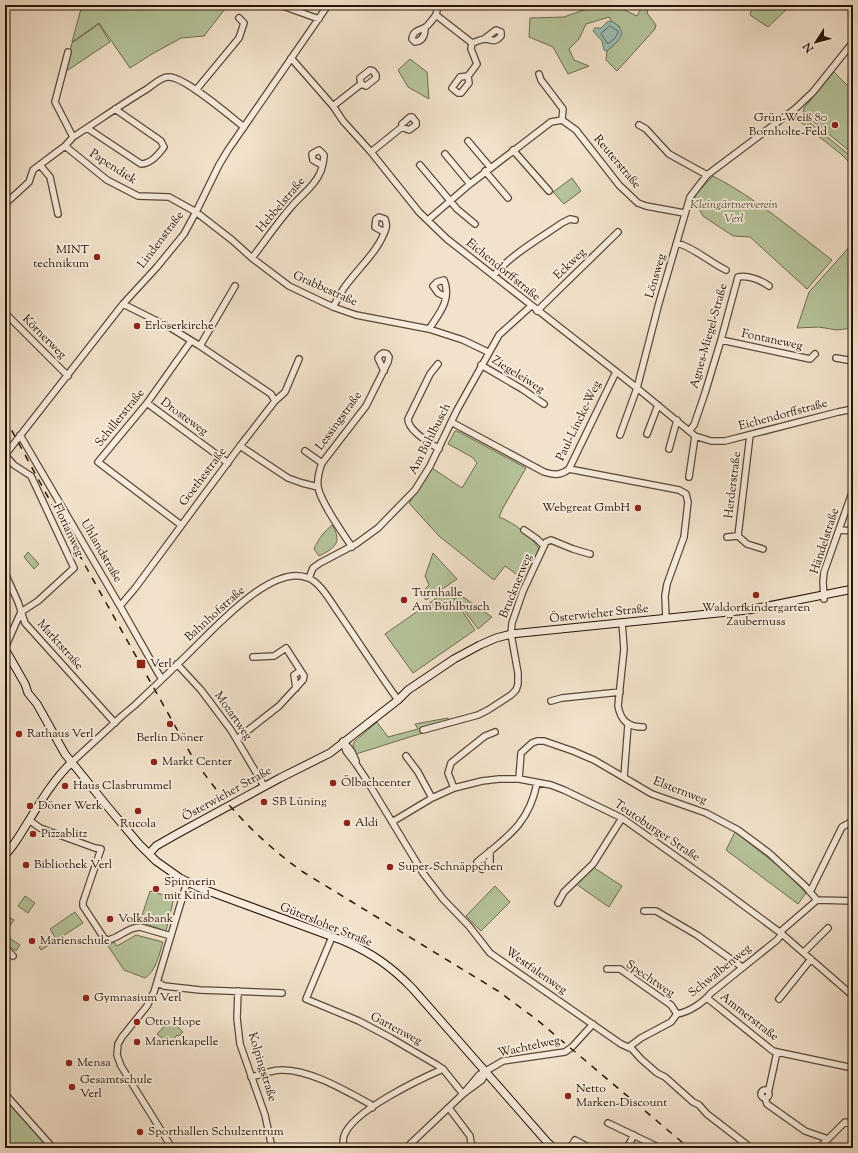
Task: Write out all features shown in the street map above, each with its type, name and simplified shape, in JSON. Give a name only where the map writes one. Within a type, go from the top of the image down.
[{"type":"street","points":[[280,5],[319,18]]},
{"type":"street","name":"Lindenstraße","points":[[5,455],[123,304],[184,234],[219,165],[328,5]]},
{"type":"street","points":[[425,28],[436,15],[438,5]]},
{"type":"street","points":[[436,15],[472,44]]},
{"type":"street","points":[[196,90],[239,38],[244,23],[239,18]]},
{"type":"street","points":[[472,44],[484,39]]},
{"type":"street","name":"Lönsweg","points":[[637,388],[659,303],[677,243],[684,213],[690,197],[707,175],[795,109],[812,92],[853,42]]},
{"type":"street","points":[[468,76],[477,64],[471,49],[472,44]]},
{"type":"street","points":[[68,52],[55,102],[73,137]]},
{"type":"street","name":"Eichendorffstraße","points":[[291,58],[333,106],[343,121],[371,152],[419,212],[447,240],[637,388],[696,436],[711,441],[725,441],[750,436],[853,409]]},
{"type":"street","points":[[428,220],[449,200],[490,167],[550,122],[562,120],[563,109],[541,80],[539,74]]},
{"type":"street","points":[[5,204],[29,182],[33,170],[65,146],[73,137],[169,76],[177,78],[196,90],[244,127]]},
{"type":"street","points":[[333,106],[361,84]]},
{"type":"street","points":[[87,128],[141,164],[145,164],[159,155],[164,147],[161,141],[115,109]]},
{"type":"street","name":"Reuterstraße","points":[[562,120],[576,130],[619,185],[638,203],[646,206],[684,213]]},
{"type":"street","points":[[639,125],[646,129],[669,154],[707,175]]},
{"type":"street","points":[[371,152],[402,127]]},
{"type":"street","points":[[468,141],[490,167]]},
{"type":"street","name":"Papendiek","points":[[65,146],[107,180],[138,196],[169,198],[196,212]]},
{"type":"street","points":[[513,150],[549,191]]},
{"type":"street","points":[[445,154],[470,184]]},
{"type":"street","name":"Hebbelstraße","points":[[252,258],[292,205],[313,184],[320,173],[322,164]]},
{"type":"street","points":[[40,165],[50,177],[58,214]]},
{"type":"street","points":[[420,165],[449,200],[475,224]]},
{"type":"street","points":[[485,172],[508,198]]},
{"type":"street","name":"Grabbestraße","points":[[196,212],[289,286],[333,307],[356,315],[429,329],[463,340],[488,352]]},
{"type":"street","points":[[494,276],[500,268],[562,223],[570,219],[575,220]]},
{"type":"street","points":[[333,307],[344,288],[377,245],[384,232]]},
{"type":"street","name":"Eckweg","points":[[537,311],[618,232]]},
{"type":"street","name":"Agnes-Miegel-Straße","points":[[677,243],[686,246],[713,264],[726,270]]},
{"type":"street","name":"Agnes-Miegel-Straße","points":[[689,431],[694,425],[705,393],[738,277],[742,276],[762,281],[769,286]]},
{"type":"street","points":[[200,346],[235,286]]},
{"type":"street","points":[[429,329],[446,303],[446,297]]},
{"type":"street","points":[[123,304],[171,328],[200,346],[271,394],[276,401]]},
{"type":"street","name":"Am Bühlbusch","points":[[309,578],[314,568],[320,563],[352,547],[378,528],[415,490],[428,471],[451,422],[498,335],[531,306]]},
{"type":"street","name":"Körnerweg","points":[[5,313],[68,376]]},
{"type":"street","name":"Fontaneweg","points":[[721,340],[810,359],[815,354]]},
{"type":"street","name":"Schillerstraße","points":[[181,525],[98,462],[147,403],[191,341]]},
{"type":"street","points":[[836,358],[853,361]]},
{"type":"street","name":"Goethestraße","points":[[120,606],[136,587],[240,446],[285,392],[299,359]]},
{"type":"street","points":[[438,364],[430,374],[408,419],[408,423],[416,432],[439,449]]},
{"type":"street","name":"Ziegeleiweg","points":[[481,365],[544,404]]},
{"type":"street","name":"Lessingstraße","points":[[352,547],[322,499],[318,487],[318,473],[322,463],[366,406],[384,371]]},
{"type":"street","name":"Paul-Lincke-Weg","points":[[451,422],[544,472],[557,475],[569,469],[616,372]]},
{"type":"street","points":[[620,434],[637,388]]},
{"type":"street","name":"Drosteweg","points":[[147,403],[228,463]]},
{"type":"street","points":[[647,434],[658,405]]},
{"type":"street","points":[[669,449],[676,420]]},
{"type":"street","name":"Uhlandstraße","points":[[20,435],[162,679]]},
{"type":"street","points":[[689,477],[696,436]]},
{"type":"street","name":"Herderstraße","points":[[738,536],[750,436]]},
{"type":"street","points":[[240,446],[288,478],[318,487]]},
{"type":"street","name":"Lessingstraße","points":[[305,451],[322,463]]},
{"type":"street","name":"Florianweg","points":[[5,455],[14,465],[31,476],[74,568],[38,602],[21,612]]},
{"type":"street","points":[[569,469],[679,490],[686,494],[688,502],[684,537],[667,584],[665,596],[666,618]]},
{"type":"street","name":"Händelstraße","points":[[824,597],[824,572],[853,490]]},
{"type":"street","name":"Brucknerweg","points":[[524,530],[538,539],[544,546]]},
{"type":"street","points":[[839,530],[853,530]]},
{"type":"street","name":"Herderstraße","points":[[727,537],[738,536]]},
{"type":"street","name":"Herderstraße","points":[[738,536],[746,544],[763,549]]},
{"type":"street","name":"Brucknerweg","points":[[511,634],[512,623],[523,591],[546,542],[551,540],[572,549],[590,554]]},
{"type":"street","name":"Marktstraße","points":[[5,573],[25,622],[115,723]]},
{"type":"street","name":"Bahnhofstraße","points":[[72,762],[136,705],[240,603],[272,582],[288,577],[298,576],[309,578]]},
{"type":"street","points":[[309,578],[316,583],[325,594],[398,700]]},
{"type":"street","name":"Österwieher Straße","points":[[149,854],[161,843],[264,786],[330,753],[343,741],[398,700],[410,693],[446,664],[472,649],[496,638],[511,634],[748,610],[790,602],[800,603],[853,589]]},
{"type":"street","name":"Österwieher Straße","points":[[824,597],[853,594]]},
{"type":"street","points":[[5,650],[21,612]]},
{"type":"street","points":[[622,622],[624,649],[618,706],[623,720],[628,725],[643,727]]},
{"type":"street","points":[[423,730],[478,715],[511,695],[516,690],[518,684],[518,674],[511,634]]},
{"type":"street","points":[[237,739],[279,706],[303,680],[304,676],[303,672],[300,671],[286,648],[274,656],[253,657]]},
{"type":"street","name":"Gütersloher Straße","points":[[5,650],[33,694],[61,747],[107,806],[149,854],[160,864],[187,882],[364,950],[392,969],[413,989],[550,1146],[554,1148]]},
{"type":"street","name":"Mozartweg","points":[[177,664],[201,690],[237,739],[264,786]]},
{"type":"street","points":[[551,701],[562,698],[620,692]]},
{"type":"street","points":[[624,777],[628,725]]},
{"type":"street","points":[[454,788],[448,773],[452,763],[486,736],[496,732]]},
{"type":"street","name":"Westfalenweg","points":[[343,741],[346,751],[356,764],[422,873],[443,899],[469,926],[490,953],[621,1044],[629,1048],[657,1073],[665,1077],[693,1102],[699,1105],[707,1114],[751,1148]]},
{"type":"street","name":"Elsternweg","points":[[519,779],[521,753],[532,743],[544,741],[573,751],[594,760],[652,794],[706,813],[738,830],[769,853],[817,900]]},
{"type":"street","points":[[406,756],[418,772],[432,798]]},
{"type":"street","points":[[5,854],[18,839],[54,783],[72,762]]},
{"type":"street","name":"Teutoburger Straße","points":[[392,822],[432,798],[454,788],[488,780],[519,779],[564,790],[622,818],[716,885],[781,933],[853,996]]},
{"type":"street","points":[[490,851],[516,828],[526,816],[535,794],[537,783]]},
{"type":"street","points":[[558,903],[564,892],[592,864],[622,818]]},
{"type":"street","points":[[29,820],[40,828],[101,849],[83,902],[83,906],[104,938],[107,940],[115,939],[128,930],[140,927],[171,936]]},
{"type":"street","points":[[810,892],[842,827],[853,821]]},
{"type":"street","points":[[172,1148],[121,1066],[117,1055],[118,1044],[122,1037],[147,1006],[154,992],[187,882]]},
{"type":"street","points":[[817,900],[853,901]]},
{"type":"street","name":"Schwalbenweg","points":[[629,1048],[641,1038],[671,1022],[677,1014],[685,1013],[707,998],[742,967],[777,940],[781,933],[817,900]]},
{"type":"street","points":[[644,911],[656,911],[697,935],[742,967]]},
{"type":"street","points":[[804,952],[828,928]]},
{"type":"street","name":"Gartenweg","points":[[332,937],[306,999],[391,1038],[443,1069],[463,1094]]},
{"type":"street","points":[[5,948],[14,956]]},
{"type":"street","points":[[779,999],[811,959]]},
{"type":"street","name":"Spechtweg","points":[[606,969],[620,969],[671,1005],[677,1014]]},
{"type":"street","points":[[157,982],[164,986],[200,990],[282,993]]},
{"type":"street","name":"Kolpingstraße","points":[[238,992],[237,1018],[240,1044],[265,1114],[272,1148]]},
{"type":"street","name":"Ammerstraße","points":[[707,998],[773,1051],[853,1068]]},
{"type":"street","name":"Wachtelweg","points":[[406,1148],[463,1094],[482,1080],[486,1072],[495,1065],[503,1062],[566,1052],[593,1024]]},
{"type":"street","name":"Ammerstraße","points":[[777,1052],[768,1091],[769,1096],[765,1098],[767,1104],[805,1130],[828,1140]]},
{"type":"street","points":[[343,1148],[344,1135],[361,1116],[411,1084],[443,1069]]},
{"type":"street","points":[[251,1077],[280,1070],[297,1071],[341,1088],[370,1104],[372,1108]]},
{"type":"street","points":[[5,1094],[53,1148]]},
{"type":"street","points":[[449,1108],[470,1136],[471,1143],[475,1148]]},
{"type":"street","points":[[819,1148],[846,1122],[853,1124]]},
{"type":"street","points":[[608,1124],[656,1146]]},
{"type":"street","points":[[627,1148],[634,1135]]},
{"type":"street","points":[[570,1148],[575,1140],[590,1148]]},
{"type":"green space","points":[[82,5],[228,5],[204,36],[181,38],[130,68],[99,23],[72,42]]},
{"type":"green space","points":[[598,5],[614,5],[637,16],[643,5],[649,5],[647,13],[656,25],[655,29],[617,71],[606,60],[607,51],[618,41],[620,27],[611,21],[609,17],[586,24],[579,39],[569,49],[574,60],[589,66],[568,74],[553,47],[529,37],[530,18],[564,17]]},
{"type":"green space","points":[[753,5],[791,5],[768,27],[750,15]]},
{"type":"green space","points":[[99,24],[110,42],[65,72],[72,43]]},
{"type":"green space","points":[[410,59],[427,72],[429,99],[408,87],[398,70]]},
{"type":"green space","name":"Grün-Weiß 80 Bornholte-Feld","points":[[833,71],[853,89],[853,154],[803,113],[804,108]]},
{"type":"green space","points":[[798,113],[853,158],[853,166],[841,154],[794,117]]},
{"type":"green space","name":"Kleingärtnerverein Verl","points":[[713,176],[760,205],[832,260],[807,289],[750,237],[733,236],[703,216],[699,209],[691,206],[697,193]]},
{"type":"green space","points":[[572,178],[581,191],[564,204],[553,192]]},
{"type":"green space","points":[[853,243],[853,328],[837,330],[819,327],[797,328],[809,292]]},
{"type":"green space","points":[[455,431],[526,468],[499,517],[522,530],[540,550],[526,581],[505,566],[494,580],[439,536],[409,503],[432,468],[462,488],[477,463],[472,457],[448,444]]},
{"type":"green space","points":[[332,525],[337,536],[336,544],[319,556],[314,549],[317,542],[326,530]]},
{"type":"green space","points":[[28,552],[39,564],[34,569],[24,557]]},
{"type":"green space","points":[[433,553],[457,579],[426,600],[423,596],[423,591],[429,585],[425,576]]},
{"type":"green space","points":[[450,588],[492,617],[478,629],[449,590]]},
{"type":"green space","points":[[448,590],[475,630],[413,673],[385,634]]},
{"type":"green space","points":[[448,718],[451,724],[356,754],[353,745],[354,742],[377,722],[388,737],[418,729],[415,724]]},
{"type":"green space","points":[[735,832],[786,872],[806,893],[798,904],[726,850]]},
{"type":"green space","points":[[593,867],[622,886],[609,907],[576,884]]},
{"type":"green space","points":[[5,877],[9,890],[5,913]]},
{"type":"green space","points":[[495,886],[510,902],[481,931],[466,916]]},
{"type":"green space","points":[[150,891],[174,898],[166,931],[140,922]]},
{"type":"green space","points":[[25,896],[35,903],[28,913],[18,906]]},
{"type":"green space","points":[[75,912],[83,923],[41,950],[39,947],[55,937],[50,929]]},
{"type":"green space","points":[[6,916],[14,920],[5,933]]},
{"type":"green space","points":[[136,935],[163,942],[152,971],[145,978],[124,970],[108,946],[114,942],[117,946]]},
{"type":"green space","points":[[8,937],[20,945],[16,951],[5,943]]},
{"type":"green space","points":[[170,1020],[183,1032],[179,1036],[177,1035],[169,1044],[157,1034]]},
{"type":"green space","points":[[5,1098],[50,1148],[5,1148]]},
{"type":"water","points":[[611,21],[617,25],[622,32],[619,40],[607,51],[604,50],[602,41],[593,31],[595,28],[601,28],[607,22]]},
{"type":"railway","points":[[5,418],[86,567],[193,758],[217,791],[256,834],[286,860],[303,872],[498,991],[536,1019],[689,1148]]},
{"type":"place","name":"Grün-Weiß 80 Bornholte-Feld","points":[[835,125]]},
{"type":"place","name":"MINT technikum","points":[[97,257]]},
{"type":"place","name":"Erlöserkirche","points":[[137,326]]},
{"type":"place","name":"Webgreat GmbH","points":[[638,508]]},
{"type":"place","name":"Waldorfkindergarten Zaubernuss","points":[[756,595]]},
{"type":"place","name":"Turnhalle Am Bühlbusch","points":[[404,600]]},
{"type":"place","name":"Verl","points":[[141,664]]},
{"type":"place","name":"Berlin Döner","points":[[170,724]]},
{"type":"place","name":"Rathaus Verl","points":[[19,734]]},
{"type":"place","name":"Markt Center","points":[[154,762]]},
{"type":"place","name":"Ölbachcenter","points":[[333,783]]},
{"type":"place","name":"Haus Clasbrummel","points":[[65,786]]},
{"type":"place","name":"SB Lüning","points":[[264,802]]},
{"type":"place","name":"Döner Werk","points":[[30,806]]},
{"type":"place","name":"Rucola","points":[[138,811]]},
{"type":"place","name":"Aldi","points":[[347,823]]},
{"type":"place","name":"Pizzablitz","points":[[33,834]]},
{"type":"place","name":"Bibliothek Verl","points":[[26,865]]},
{"type":"place","name":"Super-Schnäppchen","points":[[390,867]]},
{"type":"place","name":"Spinnerin mit Kind","points":[[156,889]]},
{"type":"place","name":"Volksbank","points":[[110,919]]},
{"type":"place","name":"Marienschule","points":[[32,941]]},
{"type":"place","name":"Gymnasium Verl","points":[[86,998]]},
{"type":"place","name":"Otto Hope","points":[[137,1022]]},
{"type":"place","name":"Marienkapelle","points":[[137,1042]]},
{"type":"place","name":"Mensa","points":[[69,1063]]},
{"type":"place","name":"Gesamtschule Verl","points":[[72,1087]]},
{"type":"place","name":"Netto Marken-Discount","points":[[568,1096]]},
{"type":"place","name":"Sporthallen Schulzentrum","points":[[140,1132]]}]
